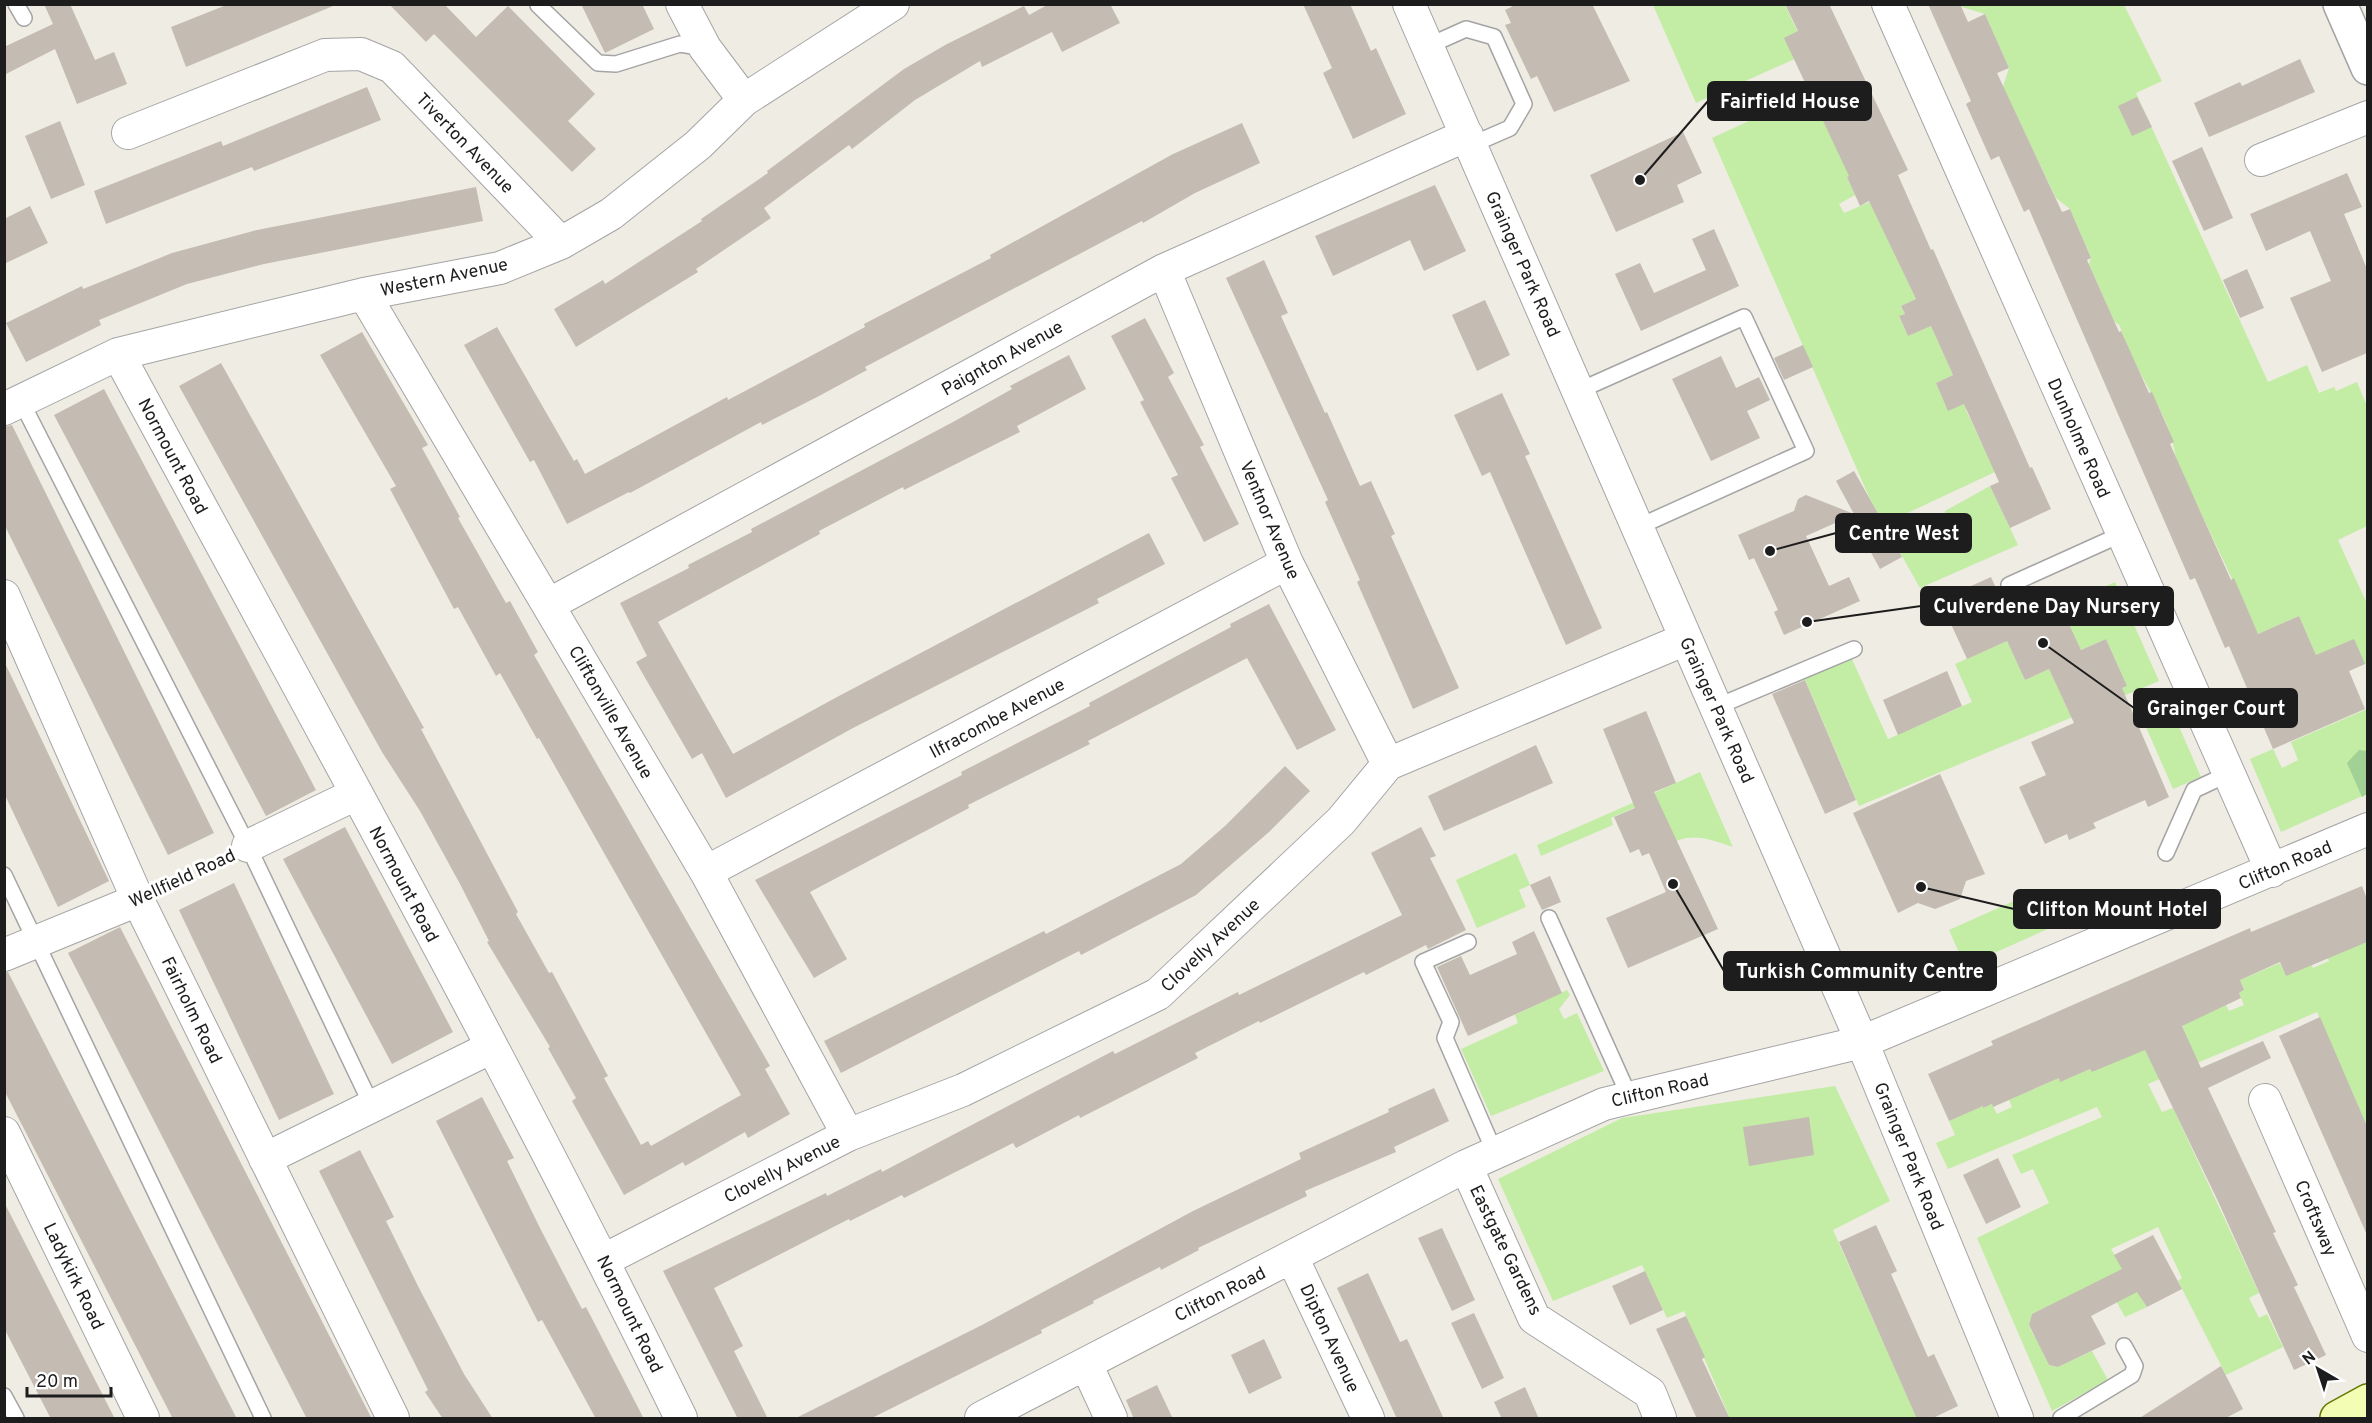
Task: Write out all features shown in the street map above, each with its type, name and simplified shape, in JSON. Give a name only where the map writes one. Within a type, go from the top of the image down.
[{"type":"main road","points":[[2337,1419],[2367,1401]]},
{"type":"street","points":[[682,4],[705,48],[744,100]]},
{"type":"street","name":"Western Avenue","points":[[13,405],[118,354],[364,294],[500,268],[561,243],[610,214],[698,145],[744,100],[893,4]]},
{"type":"street","name":"Grainger Park Road","points":[[1410,4],[1862,1042],[2017,1419]]},
{"type":"street","name":"Dunholme Road","points":[[1888,4],[2272,871]]},
{"type":"street","points":[[2340,4],[2367,68]]},
{"type":"street","name":"Tiverton Avenue","points":[[128,133],[325,55],[365,44],[392,67],[561,243]]},
{"type":"street","points":[[2261,160],[2367,117]]},
{"type":"street","name":"Paignton Avenue","points":[[548,605],[1164,270],[1469,140]]},
{"type":"street","name":"Ventnor Avenue","points":[[1164,270],[1287,563],[1388,764]]},
{"type":"street","name":"Cliftonville Avenue","points":[[364,294],[706,872],[849,1135]]},
{"type":"street","name":"Normount Road","points":[[118,354],[492,1047],[604,1260],[681,1419]]},
{"type":"street","name":"Ilfracombe Avenue","points":[[706,872],[1287,563]]},
{"type":"street","name":"Fairholm Road","points":[[4,596],[138,900],[393,1419]]},
{"type":"street","name":"Clovelly Avenue","points":[[604,1260],[849,1135],[963,1090],[1158,994],[1341,820],[1388,764],[1686,639]]},
{"type":"street","name":"Wellfield Road","points":[[248,846],[356,794]]},
{"type":"street","name":"Clifton Road","points":[[981,1419],[1466,1166],[1604,1104],[1862,1042],[2367,829]]},
{"type":"street","name":"Wellfield Road","points":[[4,956],[35,941],[138,900]]},
{"type":"street","points":[[265,1160],[492,1047]]},
{"type":"street","name":"Croftsway","points":[[2265,1100],[2367,1336]]},
{"type":"street","name":"Ladykirk Road","points":[[4,1133],[143,1419]]},
{"type":"street","name":"Eastgate Gardens","points":[[1466,1166],[1534,1318],[1650,1393],[1660,1419]]},
{"type":"street","name":"Dipton Avenue","points":[[1292,1257],[1368,1419]]},
{"type":"street","points":[[1086,1364],[1111,1419]]},
{"type":"lane","points":[[538,5],[598,63],[616,64],[680,44],[705,48]]},
{"type":"lane","points":[[1428,46],[1466,29],[1494,37],[1524,104],[1510,128],[1469,140]]},
{"type":"lane","points":[[1578,391],[1744,317],[1806,451],[1638,527]]},
{"type":"lane","points":[[13,405],[248,846],[372,1106]]},
{"type":"lane","points":[[2009,585],[2122,534]]},
{"type":"lane","points":[[1716,706],[1854,649]]},
{"type":"lane","points":[[2166,853],[2194,790],[2230,773]]},
{"type":"lane","points":[[4,875],[263,1419]]},
{"type":"lane","points":[[1549,918],[1630,1098]]},
{"type":"lane","points":[[1468,942],[1423,962],[1451,1022],[1445,1038],[1495,1153]]},
{"type":"lane","points":[[2061,1419],[2132,1375],[2135,1366],[2124,1346]]},
{"type":"lane","points":[[4,1396],[16,1419]]},
{"type":"path","name":"Wellfield Road","points":[[138,900],[248,846]]},
{"type":"green space","points":[[1653,5],[1785,5],[1802,41],[1817,49],[1696,103]]},
{"type":"green space","points":[[1960,5],[2124,5],[2162,81],[2136,93],[2268,382],[2307,365],[2319,393],[2334,387],[2336,391],[2357,382],[2367,406],[2367,526],[2338,540],[2367,604],[2367,663],[2327,680],[2299,616],[2258,634],[2176,460],[2167,425],[2133,360],[2120,326],[2114,321],[2089,264],[2091,258],[2070,209],[2056,198],[2003,87],[2009,68],[1985,14]]},
{"type":"green space","points":[[1825,86],[1857,172],[1847,177],[1855,195],[1839,204],[1844,213],[1870,202],[1916,299],[1901,306],[1905,314],[1899,317],[1908,336],[1931,326],[1953,375],[1936,383],[1948,410],[1970,401],[1966,410],[1995,472],[1884,524],[1870,499],[1712,138]]},
{"type":"green space","points":[[1990,486],[2018,545],[1920,588],[1898,549],[1941,533],[1945,511]]},
{"type":"green space","points":[[2115,582],[2159,681],[1859,806],[1804,677],[1851,657],[1888,739],[1972,702],[1955,664],[2007,641],[2025,680],[2049,669],[2069,712],[2127,686],[2106,639],[2081,650],[2061,607]]},
{"type":"green space","points":[[2164,692],[2201,777],[2173,789],[2136,704]]},
{"type":"green space","points":[[2367,709],[2367,794],[2281,832],[2250,759],[2273,749],[2282,768],[2298,760],[2291,742]]},
{"type":"green space","points":[[2359,750],[2367,751],[2367,794],[2362,797],[2347,763]]},
{"type":"green space","points":[[1700,772],[1733,847],[1697,838],[1676,841],[1654,793]]},
{"type":"green space","points":[[1646,797],[1647,802],[1611,818],[1613,825],[1541,856],[1537,845]]},
{"type":"green space","points":[[1516,853],[1530,885],[1519,890],[1526,907],[1477,928],[1456,880]]},
{"type":"green space","points":[[2034,892],[2050,928],[1965,966],[1949,930]]},
{"type":"green space","points":[[2360,927],[2367,942],[2367,1126],[2317,1012],[2148,1084],[2162,1112],[2173,1108],[2259,1293],[2249,1298],[2259,1318],[2267,1314],[2283,1347],[2226,1375],[2178,1281],[2182,1278],[2158,1227],[2111,1249],[2147,1307],[2125,1317],[2104,1279],[2032,1314],[2029,1326],[2034,1336],[2045,1339],[2043,1353],[2049,1365],[2058,1367],[2092,1351],[2108,1380],[2052,1411],[1977,1238],[2049,1203],[2033,1169],[2021,1174],[2012,1155],[2102,1117],[2097,1107],[1948,1169],[1936,1143],[1955,1135],[1949,1121],[1977,1108],[1978,1095],[1983,1108],[1992,1104],[1997,1114],[2012,1107],[2009,1100],[2059,1078],[2061,1081],[2090,1069],[2092,1072],[2117,1061],[2124,1031],[2163,1050],[2188,1039],[2178,1017],[2211,1012],[2226,1005],[2229,1011],[2244,1005],[2239,993],[2244,990],[2240,980],[2280,963],[2286,976],[2305,951],[2313,968],[2329,961],[2322,944]]},
{"type":"green space","points":[[1567,990],[1570,995],[1559,1009],[1564,1019],[1577,1013],[1604,1071],[1491,1116],[1461,1049],[1518,1023],[1515,1015]]},
{"type":"green space","points":[[1835,1086],[1890,1201],[1833,1230],[1917,1418],[1726,1418],[1729,1416],[1684,1311],[1667,1318],[1642,1265],[1553,1301],[1498,1179],[1622,1118]]},
{"type":"building","points":[[44,4],[70,4],[95,60],[114,52],[127,84],[77,104],[55,49],[4,75],[4,47],[53,24]]},
{"type":"building","points":[[229,4],[333,4],[333,6],[186,67],[171,27]]},
{"type":"building","points":[[389,4],[444,4],[476,37],[508,6],[595,94],[568,121],[596,149],[572,172],[434,34],[426,42]]},
{"type":"building","points":[[581,4],[642,4],[654,29],[605,53]]},
{"type":"building","points":[[1049,4],[1110,4],[1120,23],[1062,52],[1052,32],[982,67],[980,61],[915,100],[852,149],[849,145],[764,208],[771,218],[696,269],[698,272],[576,347],[554,309],[603,280],[605,284],[702,221],[701,219],[768,173],[767,171],[904,69],[947,44],[1024,6],[1029,15]]},
{"type":"building","points":[[1303,4],[1350,4],[1371,51],[1376,48],[1406,114],[1353,139],[1323,73],[1332,68]]},
{"type":"building","points":[[1517,4],[1592,4],[1630,81],[1554,112],[1537,76],[1531,79],[1505,25],[1511,23],[1505,10]]},
{"type":"building","points":[[1785,4],[1829,4],[1908,170],[1898,175],[2030,468],[2032,467],[2051,509],[2010,528],[1990,486],[1999,482],[1964,404],[1948,411],[1936,383],[1953,375],[1931,326],[1908,336],[1899,316],[1905,314],[1901,306],[1916,299],[1869,201],[1860,206],[1847,177],[1849,176],[1784,38],[1798,31]]},
{"type":"building","points":[[1928,4],[1960,4],[1968,22],[1985,14],[2009,68],[1997,73],[2062,212],[2070,209],[2091,258],[2087,260],[2149,393],[2152,392],[2174,442],[2170,444],[2231,580],[2234,578],[2258,634],[2299,616],[2316,655],[2354,639],[2365,664],[2349,671],[2365,709],[2273,749],[2229,646],[2225,648],[2195,578],[2190,580],[2029,209],[2024,212],[1999,156],[1991,160],[1966,104],[1971,101]]},
{"type":"building","points":[[2300,59],[2315,92],[2209,137],[2194,103],[2240,82],[2242,86]]},
{"type":"building","points":[[367,87],[381,120],[254,171],[252,167],[106,224],[94,191],[221,141],[223,146]]},
{"type":"building","points":[[2137,97],[2152,127],[2132,136],[2118,106]]},
{"type":"building","points":[[60,121],[85,185],[51,199],[25,136]]},
{"type":"building","points":[[1242,123],[1260,163],[1195,193],[1143,223],[1142,221],[865,367],[867,370],[819,396],[762,425],[761,422],[630,493],[567,524],[534,460],[530,462],[464,345],[497,327],[574,461],[577,459],[585,474],[727,397],[728,400],[865,327],[864,324],[991,258],[990,255],[1173,154]]},
{"type":"building","points":[[1683,132],[1702,173],[1677,185],[1684,202],[1616,232],[1590,175]]},
{"type":"building","points":[[2202,147],[2233,218],[2204,231],[2172,161]]},
{"type":"building","points":[[2347,173],[2362,207],[2344,214],[2367,269],[2367,353],[2322,372],[2290,298],[2331,281],[2310,231],[2266,251],[2250,214]]},
{"type":"building","points":[[1435,185],[1466,251],[1424,271],[1410,240],[1333,276],[1315,236]]},
{"type":"building","points":[[476,187],[483,221],[264,264],[187,284],[99,320],[101,325],[26,362],[6,323],[82,286],[83,289],[172,253],[257,230]]},
{"type":"building","points":[[30,206],[48,243],[4,264],[4,219]]},
{"type":"building","points":[[1714,229],[1739,286],[1641,331],[1615,274],[1640,263],[1654,293],[1706,270],[1692,239]]},
{"type":"building","points":[[1264,260],[1288,313],[1281,316],[1325,413],[1327,412],[1360,486],[1371,481],[1395,534],[1391,536],[1459,688],[1413,709],[1357,582],[1360,580],[1325,502],[1328,500],[1226,278]]},
{"type":"building","points":[[2247,269],[2264,308],[2240,318],[2223,280]]},
{"type":"building","points":[[1485,300],[1510,355],[1477,371],[1452,315]]},
{"type":"building","points":[[1145,318],[1174,373],[1168,377],[1204,445],[1200,447],[1239,524],[1204,542],[1171,478],[1178,475],[1140,402],[1144,400],[1111,336]]},
{"type":"building","points":[[362,332],[428,445],[422,448],[506,603],[510,601],[538,652],[534,655],[770,1066],[765,1069],[790,1114],[748,1138],[745,1132],[685,1166],[683,1162],[624,1195],[572,1101],[576,1098],[548,1048],[550,1047],[487,942],[489,941],[460,884],[420,811],[382,752],[179,386],[221,363],[424,728],[421,729],[518,912],[516,914],[549,973],[552,972],[608,1076],[604,1078],[641,1145],[648,1141],[651,1146],[741,1095],[539,738],[537,739],[500,673],[496,676],[458,607],[454,609],[390,489],[396,486],[320,355]]},
{"type":"building","points":[[1803,345],[1813,367],[1784,380],[1774,358]]},
{"type":"building","points":[[1069,355],[1086,389],[1017,426],[1020,432],[904,490],[903,487],[819,531],[820,534],[658,622],[733,754],[1149,533],[1165,564],[1097,599],[1099,603],[853,728],[726,798],[702,753],[692,759],[636,662],[647,656],[620,603],[689,568],[688,565],[752,532],[751,529],[953,422],[1012,389],[1010,386]]},
{"type":"building","points":[[1721,356],[1736,388],[1759,377],[1770,400],[1747,411],[1760,438],[1711,461],[1672,379]]},
{"type":"building","points":[[104,389],[316,790],[266,816],[54,415]]},
{"type":"building","points":[[1502,393],[1530,454],[1525,456],[1602,628],[1566,645],[1490,472],[1482,476],[1454,415]]},
{"type":"building","points":[[12,425],[214,833],[168,855],[4,524],[4,427]]},
{"type":"building","points":[[1854,471],[1884,524],[1900,515],[1915,541],[1898,549],[1902,557],[1880,569],[1851,516],[1806,536],[1829,586],[1849,577],[1860,601],[1784,635],[1774,612],[1778,610],[1754,558],[1749,560],[1738,535],[1794,511],[1798,499],[1806,495],[1854,514],[1836,481]]},
{"type":"building","points":[[1991,577],[2001,600],[2027,588],[2034,604],[2055,594],[2081,650],[2106,639],[2127,686],[2122,688],[2169,797],[2148,807],[2145,800],[2093,823],[2096,828],[2069,840],[2067,834],[2045,844],[2019,787],[2046,775],[2031,742],[2074,723],[2049,669],[2025,680],[2007,641],[1967,659],[1940,600]]},
{"type":"building","points":[[1269,604],[1336,730],[1297,750],[1247,658],[1088,741],[1090,744],[968,805],[969,808],[810,892],[847,959],[814,978],[755,880],[962,775],[961,772],[1090,706],[1089,703],[1231,627],[1230,624]]},
{"type":"building","points":[[4,661],[109,881],[58,907],[4,793]]},
{"type":"building","points":[[1947,671],[1962,706],[1898,735],[1883,700]]},
{"type":"building","points":[[1805,680],[1856,800],[1825,814],[1772,694]]},
{"type":"building","points":[[1646,711],[1676,783],[1654,792],[1718,929],[1628,968],[1606,918],[1666,892],[1649,853],[1642,856],[1639,849],[1630,853],[1614,817],[1635,808],[1603,729]]},
{"type":"building","points":[[1536,745],[1553,783],[1444,831],[1428,796]]},
{"type":"building","points":[[1285,766],[1310,791],[1269,832],[1196,895],[1081,955],[1079,951],[841,1073],[824,1041],[1044,931],[1046,934],[1181,864],[1225,826]]},
{"type":"building","points":[[1940,774],[1985,874],[1966,881],[1960,899],[1935,909],[1918,903],[1898,913],[1853,813]]},
{"type":"building","points":[[345,827],[453,1032],[392,1064],[283,859]]},
{"type":"building","points":[[1421,827],[1436,856],[1430,858],[1466,930],[1428,949],[1426,945],[1366,975],[1364,972],[1260,1023],[1259,1021],[1195,1053],[1198,1058],[1080,1118],[1079,1115],[1016,1148],[1013,1143],[904,1198],[902,1195],[850,1221],[849,1219],[714,1288],[743,1346],[734,1351],[768,1419],[738,1419],[663,1271],[826,1193],[827,1196],[881,1169],[882,1172],[1113,1051],[1115,1054],[1238,992],[1239,995],[1402,915],[1371,853]]},
{"type":"building","points":[[1550,876],[1561,902],[1542,910],[1530,885]]},
{"type":"building","points":[[234,883],[334,1094],[279,1120],[179,910]]},
{"type":"building","points":[[2362,886],[2367,899],[2367,942],[2286,976],[2280,962],[2240,980],[2244,990],[2239,993],[2241,998],[2182,1026],[2201,1068],[2263,1041],[2271,1058],[2208,1088],[2276,1232],[2273,1233],[2298,1285],[2294,1287],[2326,1355],[2294,1370],[2217,1199],[2145,1050],[2092,1072],[2090,1069],[2060,1082],[2059,1078],[1993,1107],[1992,1104],[1983,1108],[1983,1106],[1949,1121],[1928,1074],[1993,1045],[1991,1041],[2250,928],[2251,932]]},
{"type":"building","points":[[120,927],[372,1419],[307,1419],[68,953]]},
{"type":"building","points":[[1534,931],[1562,993],[1468,1036],[1437,967],[1461,956],[1470,975],[1517,954],[1512,942]]},
{"type":"building","points":[[8,972],[237,1419],[173,1419],[4,1090],[4,973]]},
{"type":"building","points":[[2320,1017],[2367,1126],[2367,1235],[2279,1036]]},
{"type":"building","points":[[1434,1088],[1449,1121],[1394,1147],[1396,1152],[1305,1191],[1307,1196],[1198,1248],[1199,1250],[1161,1270],[1160,1267],[1093,1301],[1094,1303],[1041,1330],[1042,1333],[870,1419],[794,1419],[982,1325],[1193,1211],[1301,1159],[1299,1153],[1389,1112],[1388,1109]]},
{"type":"building","points":[[482,1097],[514,1158],[507,1161],[541,1230],[582,1309],[586,1307],[644,1419],[596,1419],[542,1320],[538,1322],[436,1121]]},
{"type":"building","points":[[1809,1117],[1814,1155],[1749,1166],[1743,1127]]},
{"type":"building","points":[[360,1150],[394,1217],[386,1221],[419,1288],[464,1374],[493,1419],[443,1419],[425,1392],[428,1390],[319,1171]]},
{"type":"building","points":[[1998,1158],[2021,1207],[1986,1224],[1963,1175]]},
{"type":"building","points":[[4,1202],[115,1419],[51,1419],[4,1328]]},
{"type":"building","points":[[1876,1225],[1897,1271],[1891,1274],[1928,1357],[1934,1354],[1958,1406],[1931,1419],[1917,1419],[1839,1242]]},
{"type":"building","points":[[1442,1228],[1475,1300],[1452,1311],[1418,1238]]},
{"type":"building","points":[[2153,1235],[2182,1289],[2147,1307],[2137,1292],[2091,1316],[2106,1344],[2058,1367],[2049,1365],[2029,1325],[2032,1314],[2122,1269],[2114,1255]]},
{"type":"building","points":[[1645,1271],[1663,1310],[1630,1325],[1612,1286]]},
{"type":"building","points":[[1368,1273],[1400,1342],[1407,1339],[1444,1419],[1397,1419],[1337,1288]]},
{"type":"building","points":[[1474,1313],[1504,1378],[1482,1389],[1451,1323]]},
{"type":"building","points":[[1686,1316],[1705,1357],[1702,1359],[1730,1419],[1697,1419],[1656,1329]]},
{"type":"building","points":[[1264,1339],[1282,1378],[1249,1394],[1231,1355]]},
{"type":"building","points":[[2221,1366],[2243,1409],[2224,1419],[2138,1419]]},
{"type":"building","points":[[1157,1385],[1173,1419],[1134,1419],[1126,1400]]},
{"type":"building","points":[[1525,1387],[1539,1419],[1502,1419],[1494,1402]]},
{"type":"place","name":"Fairfield House","points":[[1640,180]]},
{"type":"place","name":"Centre West","points":[[1770,551]]},
{"type":"place","name":"Culverdene Day Nursery","points":[[1807,622]]},
{"type":"place","name":"Grainger Court","points":[[2043,643]]},
{"type":"place","name":"Turkish Community Centre","points":[[1673,884]]},
{"type":"place","name":"Clifton Mount Hotel","points":[[1921,887]]}]
